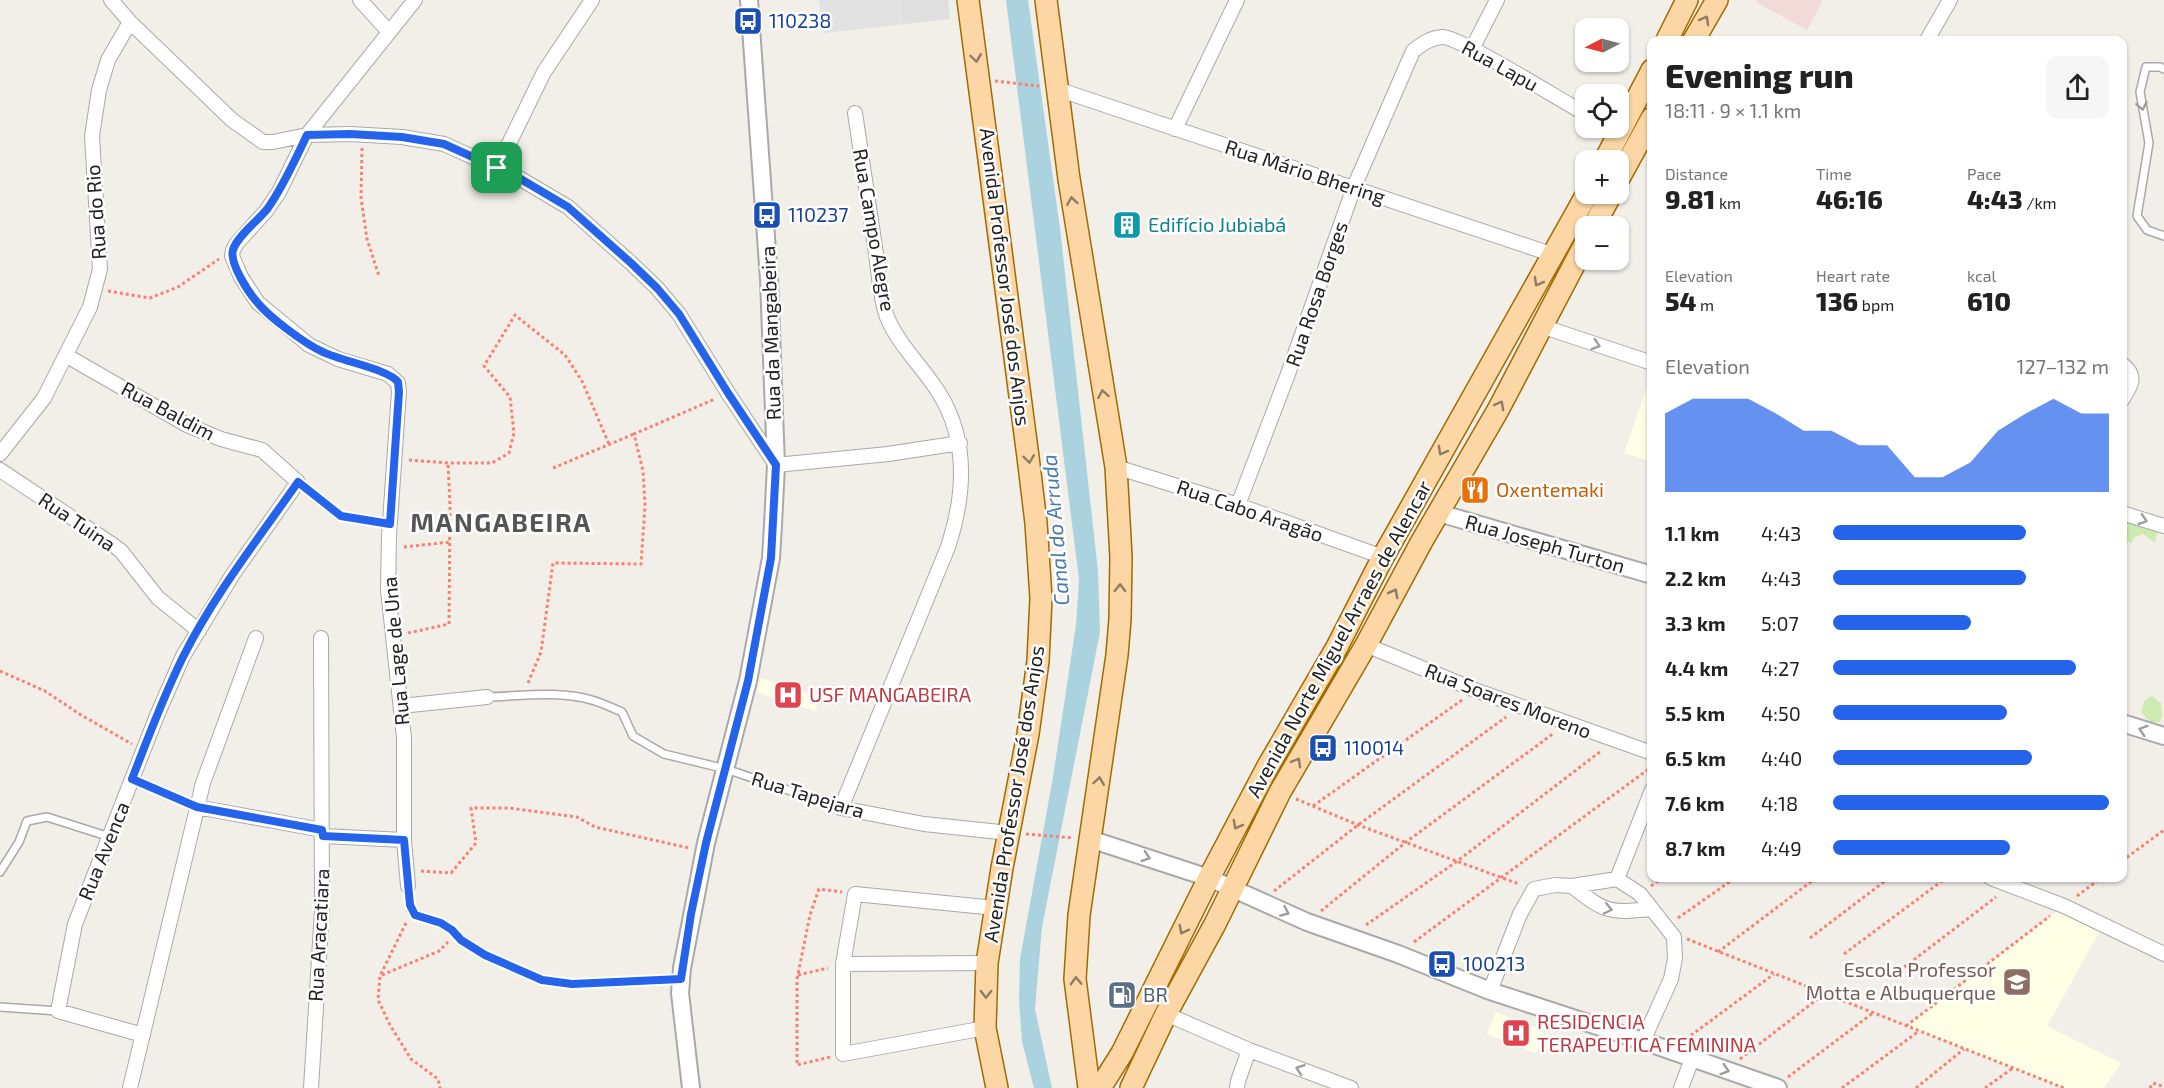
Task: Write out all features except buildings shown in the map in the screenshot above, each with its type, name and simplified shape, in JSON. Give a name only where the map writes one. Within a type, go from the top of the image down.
[{"type":"main road","name":"Avenida Professor José dos Anjos","points":[[968,0],[1028,457],[1036,523],[1041,598],[1035,682],[1028,734],[987,963],[985,1028],[997,1088]]},
{"type":"main road","points":[[1669,36],[1687,0]]},
{"type":"main road","points":[[1696,36],[1717,0]]},
{"type":"main road","points":[[1048,3],[1051,88],[1116,467],[1120,557],[1117,655],[1079,915],[1076,969],[1081,1039],[1089,1088]]},
{"type":"main road","points":[[1629,107],[1647,78]]},
{"type":"main road","points":[[1629,160],[1647,127]]},
{"type":"main road","name":"Avenida Norte Miguel Arraes de Alencar","points":[[1100,1088],[1122,1053],[1209,878],[1268,766],[1337,647],[1383,557],[1582,204]]},
{"type":"main road","name":"Avenida Norte Miguel Arraes de Alencar","points":[[1131,1088],[1166,1014],[1215,924],[1280,792],[1366,645],[1498,410],[1575,263]]},
{"type":"main road","points":[[1081,1039],[1089,1052],[1096,1055],[1122,1053]]},
{"type":"street","points":[[111,0],[130,22],[232,120],[263,142],[307,135],[363,134],[402,137],[444,144],[519,178],[568,207],[640,271],[679,314],[776,465],[888,454],[960,442]]},
{"type":"street","points":[[360,0],[389,32]]},
{"type":"street","points":[[233,250],[279,192],[307,135],[415,0]]},
{"type":"street","points":[[497,168],[544,72],[592,0]]},
{"type":"street","name":"Rua da Mangabeira","points":[[691,1088],[680,993],[681,979],[704,852],[748,681],[771,558],[776,465],[769,279],[749,0]]},
{"type":"street","points":[[1176,129],[1237,0]]},
{"type":"street","points":[[1472,49],[1497,0]]},
{"type":"street","points":[[1929,36],[1950,0]]},
{"type":"street","name":"Rua do Rio","points":[[0,454],[44,398],[90,307],[100,269],[92,136],[99,90],[108,60],[130,22]]},
{"type":"street","name":"Rua Lapu","points":[[1413,51],[1427,40],[1444,37],[1472,49],[1575,108]]},
{"type":"street","name":"Rua Rosa Borges","points":[[1238,505],[1288,374],[1354,188],[1413,51]]},
{"type":"street","name":"Rua Mário Bhering","points":[[1051,88],[1554,255]]},
{"type":"street","name":"Rua Campo Alegre","points":[[841,808],[948,547],[960,502],[960,442],[953,420],[939,393],[908,353],[887,316],[855,113]]},
{"type":"street","name":"Rua Lage de Una","points":[[233,250],[232,256],[241,278],[258,303],[291,330],[320,351],[338,359],[388,374],[396,379],[399,392],[388,548],[390,620],[404,738],[404,840],[408,886]]},
{"type":"street","points":[[1541,326],[1647,361]]},
{"type":"street","name":"Rua Baldim","points":[[67,356],[187,425],[221,439],[262,450],[298,482]]},
{"type":"street","points":[[2127,368],[2132,377],[2127,391]]},
{"type":"street","name":"Rua Cabo Aragão","points":[[1116,467],[1238,505],[1383,557]]},
{"type":"street","name":"Rua Tuina","points":[[0,471],[121,551],[158,598],[199,631]]},
{"type":"street","name":"Rua Avenca","points":[[58,1011],[75,924],[179,665],[233,573],[298,482]]},
{"type":"street","name":"Rua Joseph Turton","points":[[1439,513],[1647,574]]},
{"type":"street","points":[[2127,515],[2164,526]]},
{"type":"street","points":[[130,1088],[203,783],[256,638]]},
{"type":"street","name":"Rua Aracatiara","points":[[311,1088],[322,910],[321,638]]},
{"type":"street","name":"Rua Soares Moreno","points":[[1366,645],[1475,690],[1647,751]]},
{"type":"street","points":[[401,706],[487,697]]},
{"type":"street","points":[[2127,725],[2164,736]]},
{"type":"street","points":[[1617,879],[1647,803]]},
{"type":"street","points":[[197,807],[323,833],[404,840]]},
{"type":"street","name":"Rua Tapejara","points":[[841,808],[924,824],[1009,833]]},
{"type":"street","points":[[1090,839],[1209,878],[1306,922],[1398,954],[1490,991],[1777,1087]]},
{"type":"street","points":[[1490,991],[1520,914],[1534,889],[1617,879],[1640,894],[1670,932],[1675,958],[1671,979],[1643,1041]]},
{"type":"street","points":[[2003,882],[2064,906],[2164,954]]},
{"type":"street","points":[[1572,886],[1598,906],[1624,911],[1652,909]]},
{"type":"street","points":[[985,1028],[843,1054],[843,964],[855,894],[995,909]]},
{"type":"street","points":[[843,964],[987,963]]},
{"type":"street","points":[[58,1011],[143,1035]]},
{"type":"street","points":[[1166,1014],[1249,1050],[1351,1088]]},
{"type":"street","points":[[1237,1088],[1249,1050]]},
{"type":"street","points":[[1681,1088],[1692,1059]]},
{"type":"lane","points":[[2164,69],[2146,67],[2140,92],[2149,143],[2137,216],[2147,230],[2164,236]]},
{"type":"lane","name":"Rua Tapejara","points":[[487,697],[566,696],[595,701],[622,711],[633,736],[664,753],[726,769],[841,808]]},
{"type":"lane","points":[[0,872],[19,842],[27,821],[47,817],[110,837]]},
{"type":"lane","points":[[408,886],[411,910],[415,915],[441,923],[461,940],[485,955],[542,980],[572,984],[681,979]]},
{"type":"lane","points":[[0,1006],[58,1011]]},
{"type":"path","points":[[1010,82],[1051,88]]},
{"type":"path","points":[[363,134],[361,198],[367,239],[379,276]]},
{"type":"path","points":[[95,289],[150,298],[178,287],[233,250]]},
{"type":"path","points":[[394,459],[448,464],[492,463],[509,453],[514,433],[510,397],[484,366],[515,315],[565,355],[582,381],[609,444]]},
{"type":"path","points":[[553,468],[728,393]]},
{"type":"path","points":[[523,696],[541,652],[553,563],[641,564],[645,506],[643,471],[634,434]]},
{"type":"path","points":[[399,635],[449,624],[448,464]]},
{"type":"path","points":[[298,482],[341,516],[390,524]]},
{"type":"path","points":[[388,548],[450,542]]},
{"type":"path","points":[[0,671],[45,691],[143,752]]},
{"type":"path","points":[[1313,806],[1475,690]]},
{"type":"path","points":[[1260,901],[1358,825],[1522,705]]},
{"type":"path","points":[[1306,922],[1406,842],[1568,723]]},
{"type":"path","points":[[1349,937],[1456,862],[1614,741]]},
{"type":"path","points":[[1398,954],[1647,771]]},
{"type":"path","points":[[132,779],[197,807]]},
{"type":"path","points":[[1280,792],[1358,825],[1501,879],[1534,889]]},
{"type":"path","points":[[407,869],[451,873],[476,843],[471,808],[509,808],[577,817],[595,827],[704,852]]},
{"type":"path","points":[[2127,857],[2164,830]]},
{"type":"path","points":[[1009,833],[1090,839]]},
{"type":"path","points":[[1731,882],[1670,932],[2064,1088]]},
{"type":"path","points":[[1718,952],[1811,882]]},
{"type":"path","points":[[1810,938],[1884,882]]},
{"type":"path","points":[[1844,954],[1941,882]]},
{"type":"path","points":[[1906,1026],[2096,882]]},
{"type":"path","points":[[1890,978],[2012,885]]},
{"type":"path","points":[[843,1054],[797,1065],[798,975],[810,915],[819,889],[855,894]]},
{"type":"path","points":[[411,910],[380,976],[378,1000],[390,1026],[411,1059],[438,1079],[440,1088]]},
{"type":"path","points":[[380,976],[439,951],[455,933]]},
{"type":"path","points":[[798,975],[843,964]]},
{"type":"path","points":[[1670,1051],[1774,974]]},
{"type":"path","points":[[1726,1070],[1824,994]]},
{"type":"path","points":[[1777,1087],[1873,1013]]},
{"type":"path","points":[[1842,1088],[1919,1032]]},
{"type":"path","points":[[1916,1088],[1964,1049]]},
{"type":"path","points":[[1985,1088],[2013,1068]]},
{"type":"path","points":[[2150,1088],[2153,1083],[2164,1085]]},
{"type":"shaded area","points":[[819,0],[948,0],[950,19],[823,33]]},
{"type":"shaded area","points":[[819,0],[901,0],[903,24],[823,33]]},
{"type":"shaded area","points":[[1757,0],[1823,0],[1807,30],[1756,2]]},
{"type":"shaded area","points":[[1647,387],[1647,460],[1624,453]]},
{"type":"shaded area","name":"USF MANGABEIRA","points":[[761,678],[819,697],[815,711],[757,692]]},
{"type":"shaded area","name":"Escola Professor Motta e Albuquerque","points":[[2064,906],[2103,925],[2047,1026],[2121,1063],[2104,1088],[2064,1088],[1906,1026]]},
{"type":"shaded area","name":"RESIDENCIA TERAPEUTICA FEMININA","points":[[1496,1012],[1544,1031],[1536,1053],[1487,1034]]},
{"type":"green space","points":[[2127,519],[2158,527],[2155,543],[2143,534],[2135,537],[2131,543],[2127,542]]},
{"type":"green space","points":[[2152,696],[2161,703],[2160,722],[2150,722],[2141,712],[2145,700]]},
{"type":"water","points":[[1006,0],[1028,0],[1060,228],[1098,571],[1100,632],[1042,927],[1035,1009],[1052,1088],[1034,1088],[1022,1042],[1019,1001],[1020,959],[1053,777],[1076,625],[1079,579]]},
{"type":"place","name":"110238","points":[[748,21]]},
{"type":"place","name":"110237","points":[[767,215]]},
{"type":"place","name":"Edifício Jubiabá","points":[[1127,225]]},
{"type":"place","name":"Oxentemaki","points":[[1475,490]]},
{"type":"place","name":"USF MANGABEIRA","points":[[788,695]]},
{"type":"place","name":"110014","points":[[1323,748]]},
{"type":"place","name":"100213","points":[[1442,964]]},
{"type":"place","name":"Escola Professor Motta e Albuquerque","points":[[2017,982]]},
{"type":"place","name":"BR","points":[[1122,995]]},
{"type":"place","name":"RESIDENCIA TERAPEUTICA FEMININA","points":[[1516,1033]]},
{"type":"district","name":"MANGABEIRA","points":[[501,523]]},
{"type":"route","points":[[350,134],[402,137],[444,144],[497,168],[519,178],[568,207],[657,288],[679,314],[776,465],[771,558],[748,681],[706,843],[691,914],[681,979],[572,984],[542,980],[485,955],[461,940],[441,923],[415,915],[410,905],[404,840],[323,836],[322,830],[197,807],[132,779],[183,656],[233,573],[298,482],[341,516],[390,524],[398,382],[393,376],[338,359],[309,345],[258,303],[241,278],[232,256],[237,243],[279,192],[307,135],[350,134]]},
{"type":"water label","name":"Canal do Arruda","points":[[1056,530]]}]
